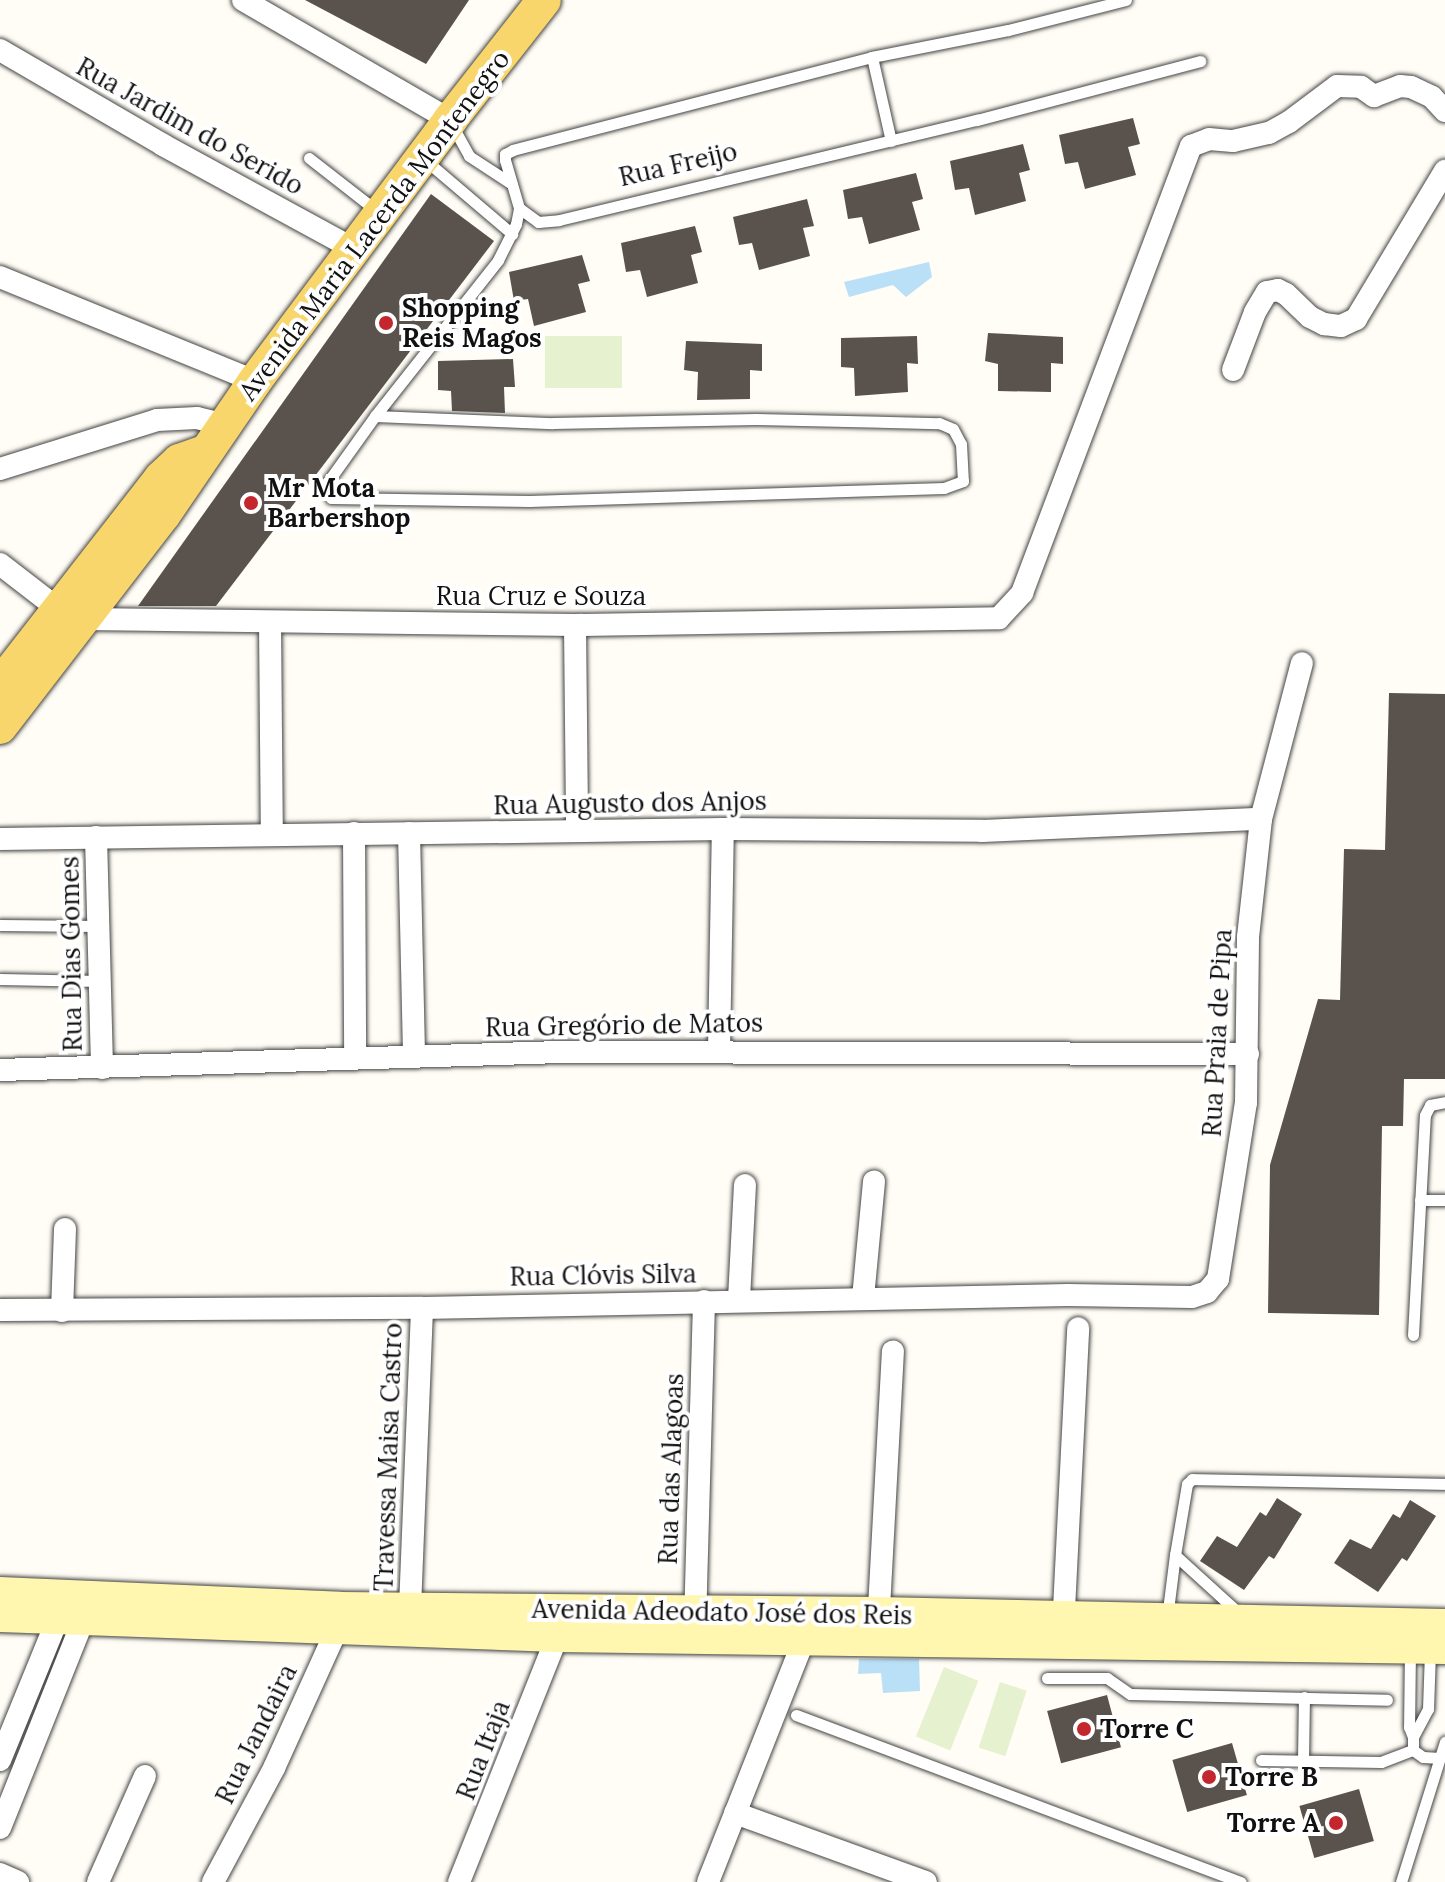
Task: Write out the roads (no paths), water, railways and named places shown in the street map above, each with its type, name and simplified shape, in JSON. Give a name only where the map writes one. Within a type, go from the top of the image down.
[{"type":"main road","name":"Avenida Maria Lacerda Montenegro","points":[[0,727],[70,614],[161,478],[179,461],[215,438],[450,120],[544,0]]},
{"type":"main road","name":"Avenida Maria Lacerda Montenegro","points":[[0,685],[70,614]]},
{"type":"main road","name":"Avenida Adeodato José dos Reis","points":[[0,1592],[75,1607],[338,1618],[557,1637],[695,1624]]},
{"type":"main road","name":"Avenida Adeodato José dos Reis","points":[[0,1617],[75,1607]]},
{"type":"main road","name":"Avenida Adeodato José dos Reis","points":[[338,1618],[410,1608],[695,1624],[1293,1634],[1432,1643]]},
{"type":"main road","name":"Avenida Adeodato José dos Reis","points":[[1063,1629],[1167,1619],[1248,1620],[1293,1634],[1432,1643]]},
{"type":"street","points":[[243,0],[267,7],[450,120]]},
{"type":"street","name":"Rua Jardim do Serido","points":[[0,50],[163,145],[354,249]]},
{"type":"street","name":"Rua Cruz e Souza","points":[[70,614],[270,622],[575,625],[999,618],[1022,593],[1191,146],[1209,139],[1233,141],[1269,133],[1337,86],[1361,87],[1374,96],[1400,86],[1411,87],[1432,97],[1445,111]]},
{"type":"street","points":[[1233,370],[1260,300],[1267,292],[1278,290],[1286,294],[1310,317],[1324,324],[1341,326],[1356,319],[1445,171]]},
{"type":"street","points":[[0,277],[255,381]]},
{"type":"street","points":[[0,469],[157,420],[197,418],[215,438]]},
{"type":"street","points":[[0,564],[70,614]]},
{"type":"street","points":[[270,622],[272,833]]},
{"type":"street","points":[[575,625],[577,831]]},
{"type":"street","name":"Rua Praia de Pipa","points":[[1207,1292],[1218,1279],[1246,1103],[1248,937],[1261,819],[1302,663]]},
{"type":"street","name":"Rua Augusto dos Anjos","points":[[0,839],[723,829],[982,831],[1261,819]]},
{"type":"street","points":[[719,1051],[723,829]]},
{"type":"street","points":[[354,833],[355,1056]]},
{"type":"street","points":[[409,833],[414,1057]]},
{"type":"street","name":"Rua Dias Gomes","points":[[96,837],[102,1068]]},
{"type":"street","name":"Rua Gregório de Matos","points":[[0,1070],[355,1056],[719,1051],[1248,1054]]},
{"type":"street","points":[[863,1298],[874,1182]]},
{"type":"street","points":[[739,1299],[745,1185]]},
{"type":"street","points":[[62,1311],[65,1229]]},
{"type":"street","name":"Rua Clóvis Silva","points":[[0,1310],[422,1308],[739,1299],[1192,1297],[1207,1292]]},
{"type":"street","name":"Rua das Alagoas","points":[[695,1624],[704,1301]]},
{"type":"street","name":"Travessa Maisa Castro","points":[[410,1608],[422,1308]]},
{"type":"street","points":[[1063,1629],[1078,1328]]},
{"type":"street","points":[[878,1626],[893,1351]]},
{"type":"street","points":[[0,1760],[75,1607]]},
{"type":"street","points":[[0,1828],[75,1607]]},
{"type":"street","name":"Rua Jandaira","points":[[213,1882],[274,1768],[338,1618]]},
{"type":"street","points":[[708,1882],[807,1626]]},
{"type":"street","name":"Rua Itaja","points":[[459,1882],[557,1637]]},
{"type":"street","points":[[98,1882],[145,1776]]},
{"type":"street","points":[[735,1813],[926,1882]]},
{"type":"street","points":[[0,1874],[18,1882]]},
{"type":"lane","points":[[375,416],[553,423],[756,419],[939,423],[953,429],[961,444],[963,481],[944,488],[529,501],[331,498],[327,483],[375,416],[498,260],[512,234],[519,208],[505,154],[627,118],[872,57],[1008,30],[1126,0]]},
{"type":"lane","points":[[872,57],[891,141]]},
{"type":"lane","name":"Rua Freijo","points":[[519,208],[538,222],[559,220],[891,141],[1200,61]]},
{"type":"lane","points":[[450,120],[469,156],[512,184]]},
{"type":"lane","points":[[309,158],[380,214]]},
{"type":"lane","points":[[422,158],[512,234]]},
{"type":"lane","points":[[0,925],[99,926]]},
{"type":"lane","points":[[0,979],[100,981]]},
{"type":"lane","points":[[1413,1335],[1425,1115],[1430,1105],[1445,1102]]},
{"type":"lane","points":[[1420,1200],[1445,1200]]},
{"type":"lane","points":[[1167,1619],[1187,1484],[1192,1479],[1445,1484]]},
{"type":"lane","points":[[1175,1555],[1248,1620]]},
{"type":"lane","points":[[1413,1750],[1409,1727],[1432,1643]]},
{"type":"lane","points":[[1413,1737],[1428,1709],[1432,1643]]},
{"type":"lane","points":[[1047,1678],[1107,1678],[1130,1694],[1387,1700]]},
{"type":"lane","points":[[1303,1760],[1304,1697]]},
{"type":"lane","points":[[796,1715],[1241,1882]]},
{"type":"lane","points":[[1401,1882],[1445,1742]]},
{"type":"lane","points":[[1261,1760],[1381,1762],[1413,1750]]},
{"type":"lane","points":[[1413,1750],[1423,1757],[1440,1758]]},
{"type":"water","points":[[929,262],[932,277],[906,297],[893,285],[849,297],[844,282]]},
{"type":"water","points":[[859,1659],[919,1659],[920,1691],[883,1693],[881,1673],[858,1674]]},
{"type":"place","name":"Shopping Reis Magos","points":[[386,323]]},
{"type":"place","name":"Mr Mota Barbershop","points":[[251,503]]},
{"type":"place","name":"Torre C","points":[[1084,1729]]},
{"type":"place","name":"Torre B","points":[[1209,1777]]},
{"type":"place","name":"Torre A","points":[[1336,1823]]}]
